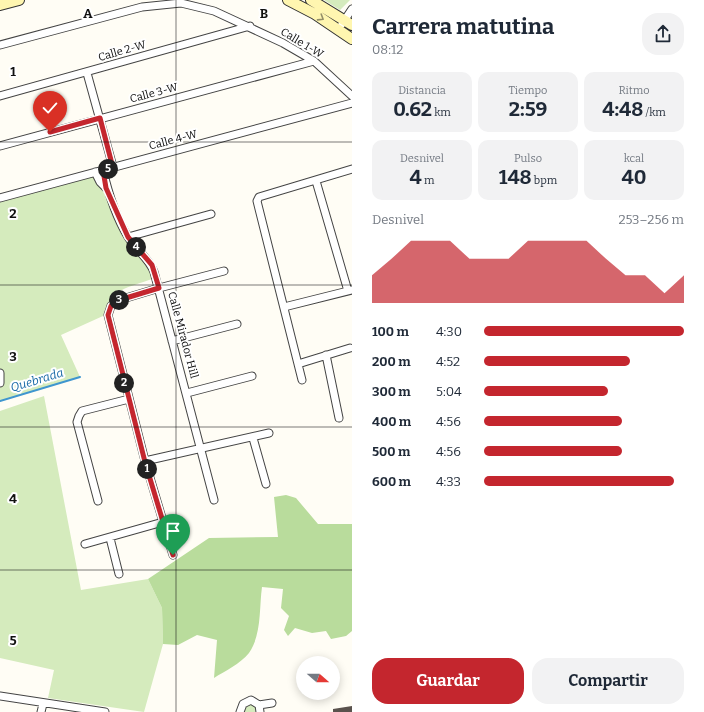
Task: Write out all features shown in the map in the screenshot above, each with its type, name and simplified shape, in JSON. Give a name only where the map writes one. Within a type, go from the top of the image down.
[{"type":"main road","points":[[0,5],[19,0]]},
{"type":"main road","points":[[288,0],[338,29],[352,39]]},
{"type":"main road","points":[[311,0],[348,23]]},
{"type":"street","name":"Calle 1-W","points":[[0,44],[142,6],[181,3],[214,11],[250,26],[314,61],[352,96]]},
{"type":"street","points":[[338,29],[348,23],[352,9]]},
{"type":"street","name":"Calle 2-W","points":[[0,96],[250,26]]},
{"type":"street","name":"Calle 3-W","points":[[0,146],[314,61]]},
{"type":"street","points":[[87,72],[113,168]]},
{"type":"street","name":"Calle 4-W","points":[[0,198],[352,103]]},
{"type":"street","points":[[302,380],[257,201],[259,197],[352,169]]},
{"type":"street","name":"Calle Mirador Hill","points":[[99,171],[128,237],[152,265],[187,393],[199,448],[214,500]]},
{"type":"street","points":[[284,307],[350,290],[316,181]]},
{"type":"street","points":[[128,237],[211,214]]},
{"type":"street","points":[[173,555],[145,462],[108,315],[111,306],[116,301],[224,271]]},
{"type":"street","points":[[172,341],[237,324]]},
{"type":"street","points":[[298,364],[350,348]]},
{"type":"street","points":[[326,355],[339,418]]},
{"type":"street","points":[[0,373],[0,383]]},
{"type":"street","points":[[187,393],[252,376]]},
{"type":"street","points":[[98,501],[77,422],[78,416],[82,411],[128,399]]},
{"type":"street","points":[[145,462],[199,448],[209,448],[269,434]]},
{"type":"street","points":[[253,438],[266,484]]},
{"type":"street","points":[[85,544],[163,522]]},
{"type":"street","points":[[110,538],[119,574]]},
{"type":"street","points":[[0,696],[43,704],[105,712]]},
{"type":"street","points":[[240,712],[243,704],[248,700],[254,701],[259,709],[272,703]]},
{"type":"street","points":[[41,712],[43,704]]},
{"type":"green space","points":[[324,0],[350,0],[340,10]]},
{"type":"green space","points":[[93,173],[107,195],[127,237],[146,260],[152,279],[121,290],[110,300],[103,316],[61,335],[80,377],[0,401],[0,198]]},
{"type":"green space","points":[[44,396],[81,590],[148,579],[162,608],[163,644],[144,712],[48,698],[54,670],[0,658],[0,411]]},
{"type":"green space","points":[[286,495],[296,498],[318,524],[352,524],[352,631],[346,636],[331,639],[326,631],[312,633],[295,628],[288,636],[284,630],[289,616],[281,608],[283,589],[262,587],[258,629],[253,646],[249,653],[241,661],[214,678],[217,640],[197,635],[178,645],[163,644],[162,608],[148,579],[209,538],[278,537],[274,497]]},
{"type":"green space","points":[[247,704],[252,704],[255,706],[256,712],[244,712],[244,707]]},
{"type":"building","points":[[352,706],[352,712],[333,712],[333,709]]},
{"type":"waterway","name":"Quebrada","points":[[0,401],[80,377]]},
{"type":"route","points":[[50,132],[100,118],[113,168],[103,170],[106,188],[128,237],[152,265],[159,288],[116,301],[111,306],[108,315],[145,462],[173,555]]}]
